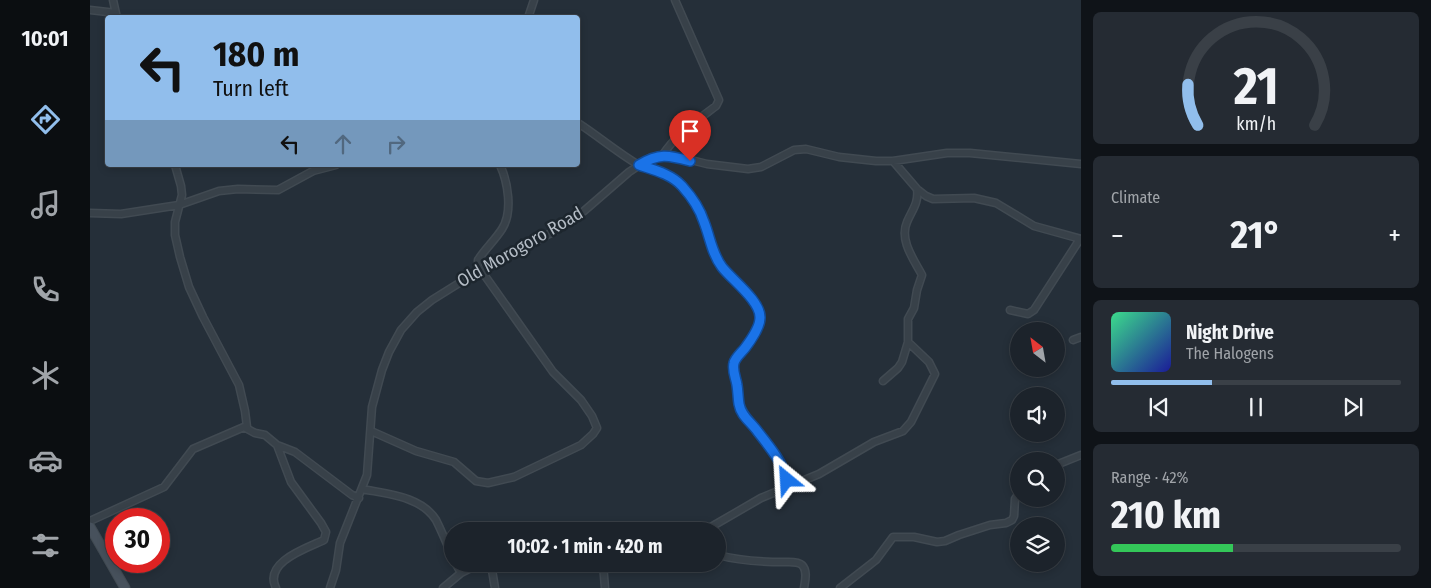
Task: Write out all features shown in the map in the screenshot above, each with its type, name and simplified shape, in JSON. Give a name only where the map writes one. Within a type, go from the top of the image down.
[{"type":"street","points":[[90,10],[117,15],[113,0]]},
{"type":"street","points":[[529,15],[534,0]]},
{"type":"street","points":[[662,156],[676,137],[716,106],[719,100],[675,0]]},
{"type":"street","points":[[580,124],[639,165],[673,178],[683,187],[704,220],[714,252],[722,267],[749,295],[760,313],[758,327],[734,362],[734,373],[742,412],[780,463],[787,480],[786,487]]},
{"type":"street","name":"Old Morogoro Road","points":[[330,588],[336,570],[340,544],[367,474],[372,407],[382,370],[389,352],[402,330],[417,312],[432,300],[480,270],[553,232],[584,211],[650,158],[671,155],[707,164],[748,169],[761,167],[794,150],[806,149],[839,157],[893,161],[946,153],[970,153],[1081,164]]},
{"type":"street","points":[[893,161],[917,189],[933,198],[974,198],[996,203],[1034,226],[1080,239],[1034,310],[1028,314],[1010,310]]},
{"type":"street","points":[[176,167],[182,195],[175,228],[180,257],[189,287],[239,385],[247,427],[255,433],[266,435],[277,445],[300,455],[352,495],[359,498]]},
{"type":"street","points":[[90,214],[121,214],[179,205],[219,191],[238,189],[278,190],[313,172],[329,167]]},
{"type":"street","points":[[370,431],[416,451],[454,462],[476,481],[482,483],[514,477],[581,445],[597,428],[592,416],[581,400],[553,372],[478,266],[478,260],[503,228],[507,217],[508,203],[501,167]]},
{"type":"street","points":[[883,381],[902,362],[908,342],[908,319],[914,308],[922,275],[907,247],[905,232],[906,224],[916,206],[917,189]]},
{"type":"street","points":[[1073,340],[1081,337]]},
{"type":"street","points":[[719,522],[747,505],[786,487],[806,481],[874,442],[898,434],[907,428],[935,374],[929,362],[908,342]]},
{"type":"street","points":[[90,520],[156,492],[169,482],[192,450],[247,427]]},
{"type":"street","points":[[276,588],[273,582],[274,572],[282,562],[324,540],[326,536],[321,523],[291,482],[277,445]]},
{"type":"street","points":[[1065,461],[1081,455]]},
{"type":"street","points":[[362,489],[397,496],[418,503],[427,509],[435,520],[444,539]]},
{"type":"street","points":[[840,588],[876,560],[892,537],[914,537],[946,542],[959,535],[1012,520],[1015,507]]},
{"type":"street","points":[[90,527],[126,588]]},
{"type":"street","points":[[726,557],[764,563],[796,562],[802,565],[806,571],[804,588]]},
{"type":"street","points":[[492,572],[495,588]]},
{"type":"street","points":[[603,572],[605,588]]},
{"type":"street","points":[[443,588],[461,573]]},
{"type":"route","points":[[690,161],[671,155],[650,158],[639,165],[673,178],[683,187],[704,220],[714,252],[722,267],[749,295],[760,313],[758,327],[734,362],[739,404],[745,417],[780,463],[787,480]]}]
